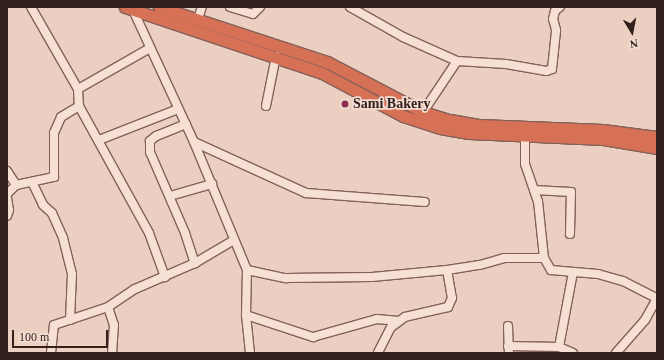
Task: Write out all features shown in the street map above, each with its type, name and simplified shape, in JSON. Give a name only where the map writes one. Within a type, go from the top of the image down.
[{"type":"highway","points":[[129,8],[163,10],[198,19],[327,62],[423,112],[450,120],[603,135],[657,148]]},
{"type":"highway","points":[[163,10],[322,73],[403,116],[440,128],[525,135],[657,137]]},
{"type":"street","points":[[31,7],[78,89],[79,106],[149,233],[166,277]]},
{"type":"street","points":[[198,19],[202,7]]},
{"type":"street","points":[[230,7],[253,14],[260,7]]},
{"type":"street","points":[[350,7],[403,37],[457,61],[506,64],[546,71],[552,69],[556,30],[553,19],[555,11],[560,7]]},
{"type":"street","points":[[129,8],[150,48],[186,124],[247,270],[246,315],[250,353]]},
{"type":"street","points":[[78,89],[150,48]]},
{"type":"street","points":[[266,106],[276,56]]},
{"type":"street","points":[[423,112],[457,61]]},
{"type":"street","points":[[7,194],[16,185],[54,177],[54,133],[61,118],[79,106]]},
{"type":"street","points":[[99,140],[178,109]]},
{"type":"street","points":[[186,124],[156,136],[150,142],[150,152],[158,174],[170,196],[195,264]]},
{"type":"street","points":[[525,135],[525,164],[540,213],[544,258],[551,270],[598,274],[623,281],[657,298],[645,320],[616,353]]},
{"type":"street","points":[[194,142],[306,193],[425,202]]},
{"type":"street","points":[[7,171],[16,185]]},
{"type":"street","points":[[32,182],[43,205],[52,213],[63,238],[72,274],[70,320]]},
{"type":"street","points":[[170,196],[212,184]]},
{"type":"street","points":[[534,190],[571,192],[570,234]]},
{"type":"street","points":[[7,198],[9,210],[7,216]]},
{"type":"street","points":[[51,353],[54,325],[108,307],[135,289],[195,264],[234,240]]},
{"type":"street","points":[[247,270],[286,278],[372,277],[447,270],[480,265],[504,258],[544,258]]},
{"type":"street","points":[[378,353],[391,327],[405,317],[448,307],[452,298],[447,270]]},
{"type":"street","points":[[559,347],[573,272]]},
{"type":"street","points":[[108,307],[114,325],[112,353]]},
{"type":"street","points":[[246,315],[313,337],[376,319],[399,321]]},
{"type":"street","points":[[508,326],[508,350],[559,347],[573,353]]},
{"type":"place","name":"Sami Bakery","points":[[345,104]]}]
